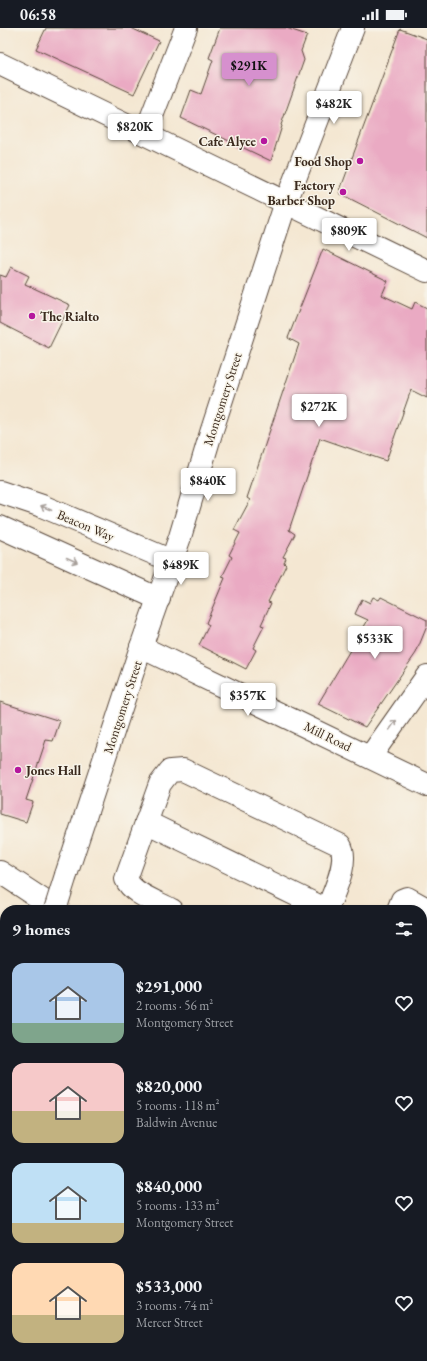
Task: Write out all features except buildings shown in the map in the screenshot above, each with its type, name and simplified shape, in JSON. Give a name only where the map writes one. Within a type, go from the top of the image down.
[{"type":"street","points":[[145,134],[186,28]]},
{"type":"street","name":"Montgomery Street","points":[[57,905],[141,647],[172,561],[211,433],[286,202],[353,28]]},
{"type":"street","points":[[0,64],[427,271]]},
{"type":"street","name":"Beacon Way","points":[[0,492],[42,506],[172,561]]},
{"type":"street","points":[[0,527],[159,599]]},
{"type":"street","name":"Mill Road","points":[[141,647],[427,785]]},
{"type":"street","points":[[370,757],[427,676]]},
{"type":"street","points":[[163,905],[135,890],[126,879],[160,784],[170,771],[183,770],[340,845],[344,851],[344,861],[329,905]]},
{"type":"street","points":[[146,822],[317,905]]},
{"type":"street","points":[[0,872],[50,905]]},
{"type":"street","points":[[400,905],[402,900],[407,898],[420,905]]},
{"type":"place","name":"Cafe Alyce","points":[[264,141]]},
{"type":"place","name":"Food Shop","points":[[360,161]]},
{"type":"place","name":"Factory Barber Shop","points":[[343,192]]},
{"type":"place","name":"The Rialto","points":[[32,316]]},
{"type":"place","name":"Jones Hall","points":[[18,770]]}]
